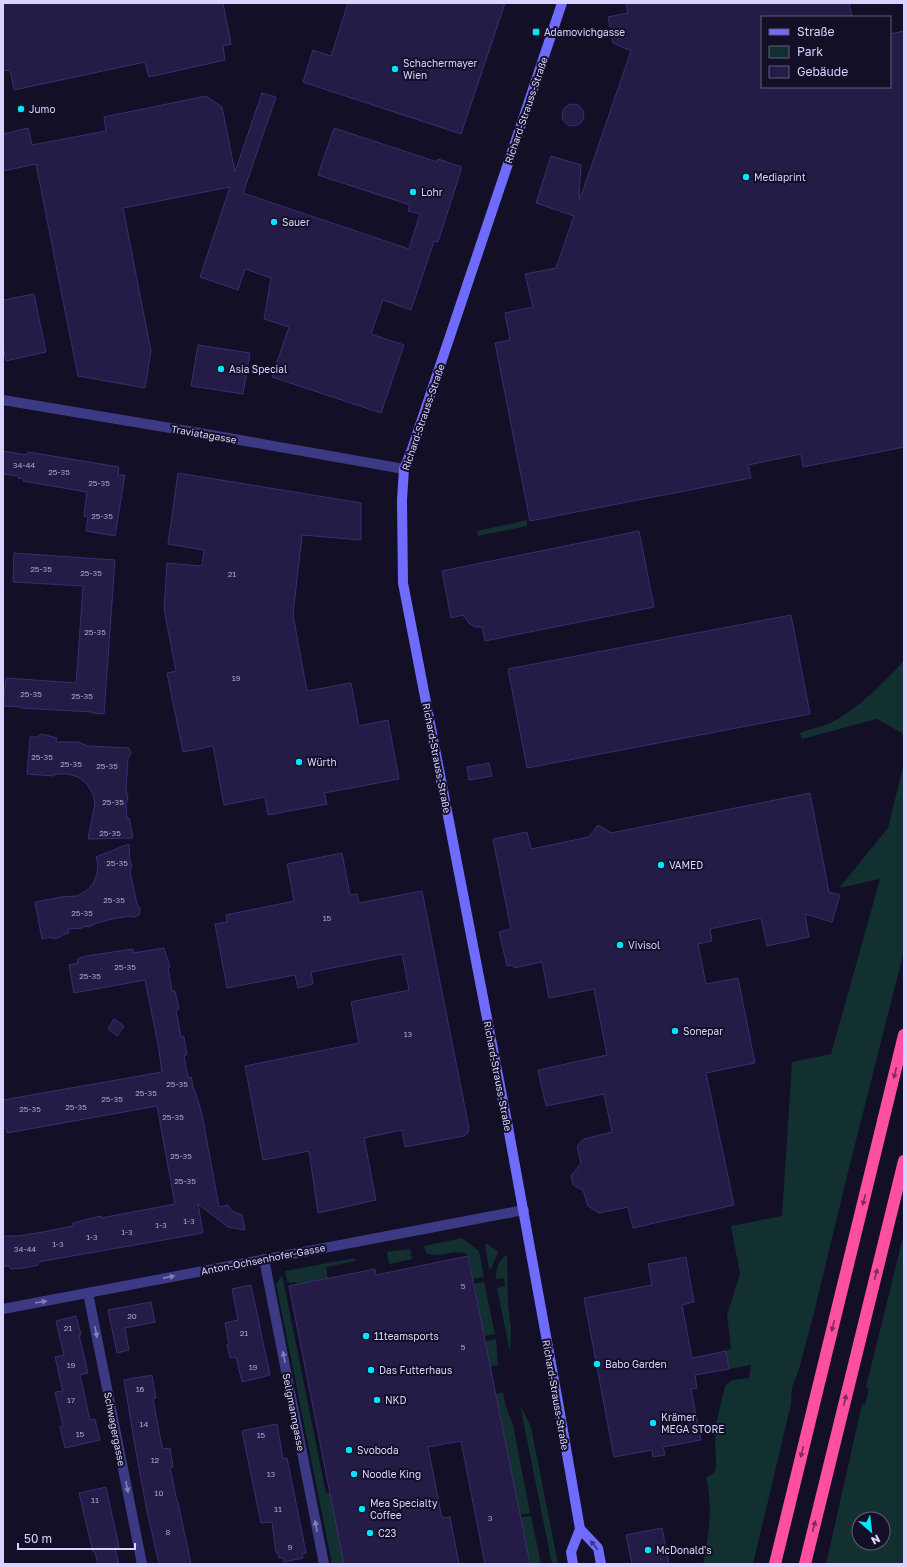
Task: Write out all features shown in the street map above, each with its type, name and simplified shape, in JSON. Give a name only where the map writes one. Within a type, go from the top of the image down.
[{"type":"highway","points":[[774,1564],[904,1035]]},
{"type":"highway","points":[[805,1564],[904,1162]]},
{"type":"main road","name":"Richard-Strauss-Straße","points":[[562,3],[404,469],[402,508],[403,583],[405,597],[524,1210],[580,1529]]},
{"type":"main road","points":[[573,1564],[571,1552],[580,1529],[598,1548],[601,1564]]},
{"type":"street","name":"Traviatagasse","points":[[3,400],[208,434],[404,469]]},
{"type":"street","name":"Anton-Ochsenhofer-Gasse","points":[[3,1309],[524,1210]]},
{"type":"street","name":"Seligmanngasse","points":[[264,1259],[324,1564]]},
{"type":"street","name":"Schwagergasse","points":[[88,1293],[142,1564]]},
{"type":"green space","points":[[527,520],[527,526],[478,536],[477,531]]},
{"type":"green space","points":[[904,660],[904,734],[877,719],[802,739],[800,733],[830,723],[860,704],[889,677]]},
{"type":"green space","points":[[904,763],[904,951],[814,1313],[799,1369],[792,1388],[791,1404],[753,1564],[703,1564],[707,1543],[710,1510],[706,1477],[713,1474],[716,1469],[715,1428],[725,1386],[732,1380],[749,1378],[751,1365],[729,1369],[726,1351],[731,1348],[727,1315],[740,1274],[731,1226],[782,1216],[792,1062],[831,1054],[880,879],[839,888],[888,828]]},
{"type":"green space","points":[[904,1233],[904,1564],[826,1564],[862,1404],[865,1405],[869,1388],[866,1387]]},
{"type":"green space","points":[[462,1238],[479,1251],[484,1277],[473,1279],[469,1260],[467,1255],[464,1253],[455,1252],[437,1255],[426,1253],[424,1246]]},
{"type":"green space","points":[[485,1244],[488,1244],[498,1252],[491,1269],[489,1269]]},
{"type":"green space","points":[[410,1249],[412,1259],[389,1264],[387,1252]]},
{"type":"green space","points":[[507,1255],[508,1305],[511,1328],[510,1352],[497,1288],[505,1286],[504,1278],[496,1279],[497,1269],[500,1262]]},
{"type":"green space","points":[[355,1258],[356,1261],[326,1267],[328,1279],[297,1285],[296,1282],[287,1282],[285,1271]]},
{"type":"green space","points":[[282,1275],[326,1493],[330,1493],[344,1564],[332,1564],[276,1284]]},
{"type":"green space","points":[[484,1282],[495,1334],[484,1336],[474,1284]]},
{"type":"green space","points":[[496,1339],[498,1365],[490,1367],[485,1341]]},
{"type":"green space","points":[[503,1392],[506,1407],[513,1425],[530,1513],[520,1515],[496,1394]]},
{"type":"green space","points":[[520,1405],[531,1427],[558,1564],[552,1564]]},
{"type":"green space","points":[[531,1516],[541,1564],[530,1564],[521,1517]]},
{"type":"building","points":[[3,3],[223,3],[231,44],[223,46],[225,60],[149,77],[145,62],[14,90],[10,70],[3,71]]},
{"type":"building","name":"Schachermayer Wien","points":[[348,3],[505,3],[461,134],[303,82],[313,50],[331,56]]},
{"type":"building","name":"Mediaprint","points":[[626,3],[849,3],[852,16],[761,16],[761,88],[891,88],[891,34],[904,31],[904,447],[803,467],[801,454],[748,465],[751,478],[530,521],[495,343],[510,340],[505,313],[533,307],[525,274],[556,268],[574,216],[536,203],[551,156],[581,165],[580,199],[631,51],[613,43],[608,17],[628,13]]},
{"type":"building","points":[[262,93],[276,97],[243,193],[409,249],[420,214],[408,211],[410,205],[318,175],[334,128],[437,162],[438,159],[462,167],[438,242],[434,241],[411,310],[383,300],[371,334],[404,345],[381,413],[272,377],[289,327],[264,319],[271,278],[245,269],[238,290],[200,277],[230,187],[123,208],[151,351],[145,388],[78,376],[36,164],[3,171],[3,134],[28,128],[32,145],[106,131],[104,117],[206,96],[222,107],[235,172]]},
{"type":"building","points":[[573,104],[581,107],[584,115],[581,123],[573,126],[565,123],[562,115],[565,107]]},
{"type":"building","points":[[34,294],[46,352],[6,361],[3,345],[3,300]]},
{"type":"building","name":"Asia Special","points":[[198,345],[250,353],[243,394],[191,386]]},
{"type":"building","points":[[3,451],[27,455],[28,452],[119,467],[118,475],[125,475],[115,536],[86,531],[88,517],[84,516],[87,492],[23,481],[24,479],[18,478],[18,476],[3,474]]},
{"type":"building","points":[[178,473],[361,503],[361,540],[302,535],[293,615],[307,691],[351,683],[359,726],[388,720],[399,779],[324,793],[327,804],[268,815],[265,797],[224,805],[213,746],[183,752],[167,673],[176,671],[164,609],[167,563],[202,566],[204,550],[168,544]]},
{"type":"building","points":[[639,531],[654,607],[485,641],[482,627],[475,627],[470,624],[463,615],[451,618],[442,571]]},
{"type":"building","points":[[14,553],[115,560],[104,714],[3,706],[6,678],[76,683],[78,657],[83,586],[13,582]]},
{"type":"building","points":[[791,615],[810,714],[527,768],[508,669]]},
{"type":"building","points":[[42,734],[57,738],[56,742],[78,742],[88,746],[129,748],[131,754],[128,758],[126,790],[128,798],[126,803],[127,819],[129,818],[133,838],[88,839],[95,803],[93,794],[87,784],[78,777],[68,774],[54,774],[54,776],[27,774],[30,737],[37,737]]},
{"type":"building","points":[[489,763],[492,776],[469,780],[467,767]]},
{"type":"building","points":[[810,793],[829,892],[840,895],[832,922],[805,914],[809,937],[767,946],[761,918],[710,929],[712,941],[698,944],[706,984],[738,978],[755,1063],[706,1073],[734,1205],[633,1228],[628,1207],[599,1213],[588,1206],[583,1190],[573,1185],[571,1176],[581,1163],[577,1146],[584,1139],[612,1132],[604,1094],[546,1106],[538,1070],[607,1055],[594,989],[549,998],[542,962],[514,968],[513,965],[507,966],[499,932],[511,929],[493,839],[527,832],[531,849],[589,837],[598,825],[611,833]]},
{"type":"building","points":[[129,844],[130,861],[132,866],[130,872],[137,904],[140,908],[139,915],[135,917],[130,916],[112,919],[89,927],[84,926],[82,928],[68,929],[69,933],[60,937],[54,939],[50,937],[42,939],[35,902],[61,897],[77,896],[86,891],[93,884],[97,874],[98,864],[96,857]]},
{"type":"building","points":[[342,853],[350,895],[357,894],[359,903],[422,891],[469,1128],[468,1133],[464,1136],[405,1147],[402,1130],[364,1138],[376,1200],[318,1213],[309,1151],[263,1160],[245,1066],[359,1043],[351,1002],[409,990],[402,954],[311,972],[313,984],[298,988],[295,975],[227,988],[215,924],[227,922],[226,915],[294,901],[287,864]]},
{"type":"building","points":[[164,948],[170,967],[168,967],[172,991],[175,991],[179,1009],[176,1010],[181,1037],[184,1037],[187,1055],[184,1055],[188,1078],[191,1077],[202,1114],[219,1207],[228,1205],[232,1211],[242,1215],[245,1230],[228,1227],[198,1204],[203,1233],[38,1262],[38,1265],[24,1268],[11,1269],[9,1266],[3,1266],[3,1236],[18,1236],[43,1232],[73,1226],[73,1223],[101,1216],[101,1218],[175,1204],[157,1106],[7,1133],[6,1128],[3,1128],[3,1100],[162,1072],[145,980],[74,993],[69,965],[78,963],[77,959],[86,956],[133,949],[133,953]]},
{"type":"building","points":[[114,1019],[124,1026],[117,1036],[108,1029]]},
{"type":"building","points":[[468,1256],[530,1564],[485,1564],[461,1441],[428,1447],[442,1518],[450,1517],[459,1564],[344,1564],[289,1286],[375,1269],[376,1275]]},
{"type":"building","points":[[686,1257],[694,1302],[682,1305],[692,1358],[726,1351],[729,1369],[695,1375],[697,1388],[691,1389],[701,1440],[663,1447],[665,1455],[653,1457],[652,1450],[614,1457],[584,1298],[652,1285],[648,1264]]},
{"type":"building","points":[[251,1285],[270,1375],[242,1382],[236,1357],[230,1358],[225,1323],[238,1320],[232,1289]]},
{"type":"building","points":[[151,1302],[155,1322],[125,1328],[129,1350],[117,1353],[108,1310]]},
{"type":"building","points":[[76,1316],[88,1373],[80,1375],[90,1420],[95,1419],[100,1440],[65,1448],[60,1427],[63,1426],[55,1392],[63,1391],[55,1357],[64,1355],[56,1321]]},
{"type":"building","points":[[152,1375],[156,1398],[153,1399],[162,1447],[163,1449],[170,1448],[173,1467],[170,1467],[191,1564],[159,1564],[147,1511],[124,1380]]},
{"type":"building","points":[[277,1424],[283,1459],[287,1458],[306,1553],[302,1554],[303,1558],[284,1562],[283,1558],[279,1558],[278,1552],[276,1553],[272,1522],[261,1523],[242,1431]]},
{"type":"building","points":[[106,1487],[119,1547],[115,1548],[119,1564],[98,1564],[95,1552],[93,1552],[79,1493]]},
{"type":"building","name":"McDonald's","points":[[662,1528],[669,1564],[632,1564],[626,1535]]},
{"type":"place","name":"Adamovichgasse","points":[[536,32]]},
{"type":"place","name":"Schachermayer Wien","points":[[395,69]]},
{"type":"place","name":"Jumo","points":[[21,109]]},
{"type":"place","name":"Mediaprint","points":[[746,177]]},
{"type":"place","name":"Lohr","points":[[413,192]]},
{"type":"place","name":"Sauer","points":[[274,222]]},
{"type":"place","name":"Asia Special","points":[[221,369]]},
{"type":"place","name":"Würth","points":[[299,762]]},
{"type":"place","name":"VAMED","points":[[661,865]]},
{"type":"place","name":"Vivisol","points":[[620,945]]},
{"type":"place","name":"Sonepar","points":[[675,1031]]},
{"type":"place","name":"11teamsports","points":[[366,1336]]},
{"type":"place","name":"Babo Garden","points":[[597,1364]]},
{"type":"place","name":"Das Futterhaus","points":[[371,1370]]},
{"type":"place","name":"NKD","points":[[377,1400]]},
{"type":"place","name":"Krämer MEGA STORE","points":[[653,1423]]},
{"type":"place","name":"Svoboda","points":[[349,1450]]},
{"type":"place","name":"Noodle King","points":[[354,1474]]},
{"type":"place","name":"Mea Specialty Coffee","points":[[362,1509]]},
{"type":"place","name":"C23","points":[[370,1533]]},
{"type":"place","name":"McDonald's","points":[[648,1550]]}]
